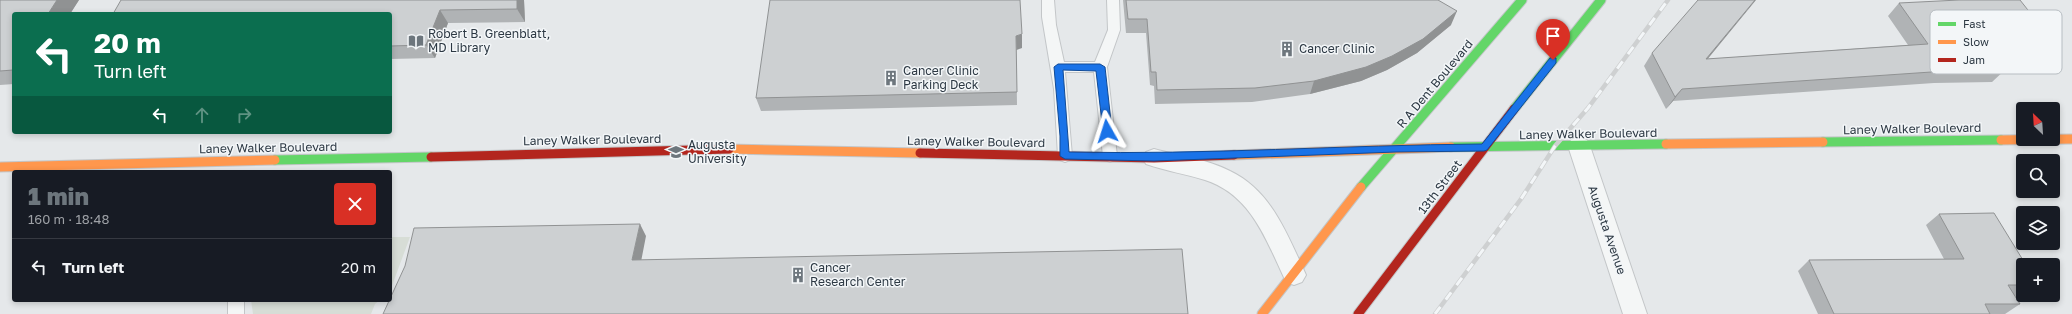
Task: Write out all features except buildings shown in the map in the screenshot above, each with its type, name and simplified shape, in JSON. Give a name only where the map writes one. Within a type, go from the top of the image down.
[{"type":"main road","name":"R A Dent Boulevard","points":[[1262,314],[1294,275],[1348,201],[1396,148],[1522,0]]},
{"type":"main road","name":"13th Street","points":[[1358,314],[1448,198],[1484,147],[1601,0]]},
{"type":"main road","name":"Laney Walker Boulevard","points":[[0,167],[288,166],[749,149],[1154,158],[1396,148],[2072,139]]},
{"type":"street","name":"Augusta Avenue","points":[[1579,146],[1635,314]]},
{"type":"street","points":[[1154,158],[1223,177],[1243,190],[1258,206],[1270,224],[1294,275]]},
{"type":"lane","points":[[1048,0],[1047,11],[1058,67],[1065,136],[1065,156]]},
{"type":"lane","points":[[1110,156],[1100,67],[1114,30],[1114,0]]},
{"type":"lane","points":[[1058,67],[1100,67]]},
{"type":"lane","points":[[236,302],[236,314]]},
{"type":"shaded area","points":[[392,237],[410,237],[392,286]]},
{"type":"shaded area","points":[[251,302],[378,302],[375,304],[371,314],[253,314]]},
{"type":"railway","points":[[1435,314],[1521,199],[1555,146],[1588,108],[1668,0]]},
{"type":"traffic: fast","points":[[1361,187],[1429,110],[1522,0]]},
{"type":"traffic: fast","points":[[1514,109],[1601,0]]},
{"type":"traffic: fast","points":[[1823,142],[2001,140]]},
{"type":"traffic: fast","points":[[1451,147],[1666,144]]},
{"type":"traffic: fast","points":[[275,160],[431,157]]},
{"type":"traffic: slow","points":[[2001,140],[2072,139]]},
{"type":"traffic: slow","points":[[1666,144],[1823,142]]},
{"type":"traffic: slow","points":[[1234,155],[1451,147]]},
{"type":"traffic: slow","points":[[729,149],[920,153]]},
{"type":"traffic: slow","points":[[0,167],[275,160]]},
{"type":"traffic: slow","points":[[1262,314],[1361,187]]},
{"type":"traffic: jam","points":[[1358,314],[1514,109]]},
{"type":"traffic: jam","points":[[431,157],[729,149]]},
{"type":"traffic: jam","points":[[920,153],[1154,158],[1234,155]]},
{"type":"place","name":"Robert B. Greenblatt, MD Library","points":[[416,41]]},
{"type":"place","name":"Cancer Clinic","points":[[1287,49]]},
{"type":"place","name":"Cancer Clinic Parking Deck","points":[[891,78]]},
{"type":"place","name":"Augusta University","points":[[676,152]]},
{"type":"place","name":"Cancer Research Center","points":[[798,275]]},
{"type":"route","points":[[1107,131],[1100,67],[1058,67],[1065,136],[1065,156],[1154,158],[1396,148],[1484,147],[1553,60]]}]
